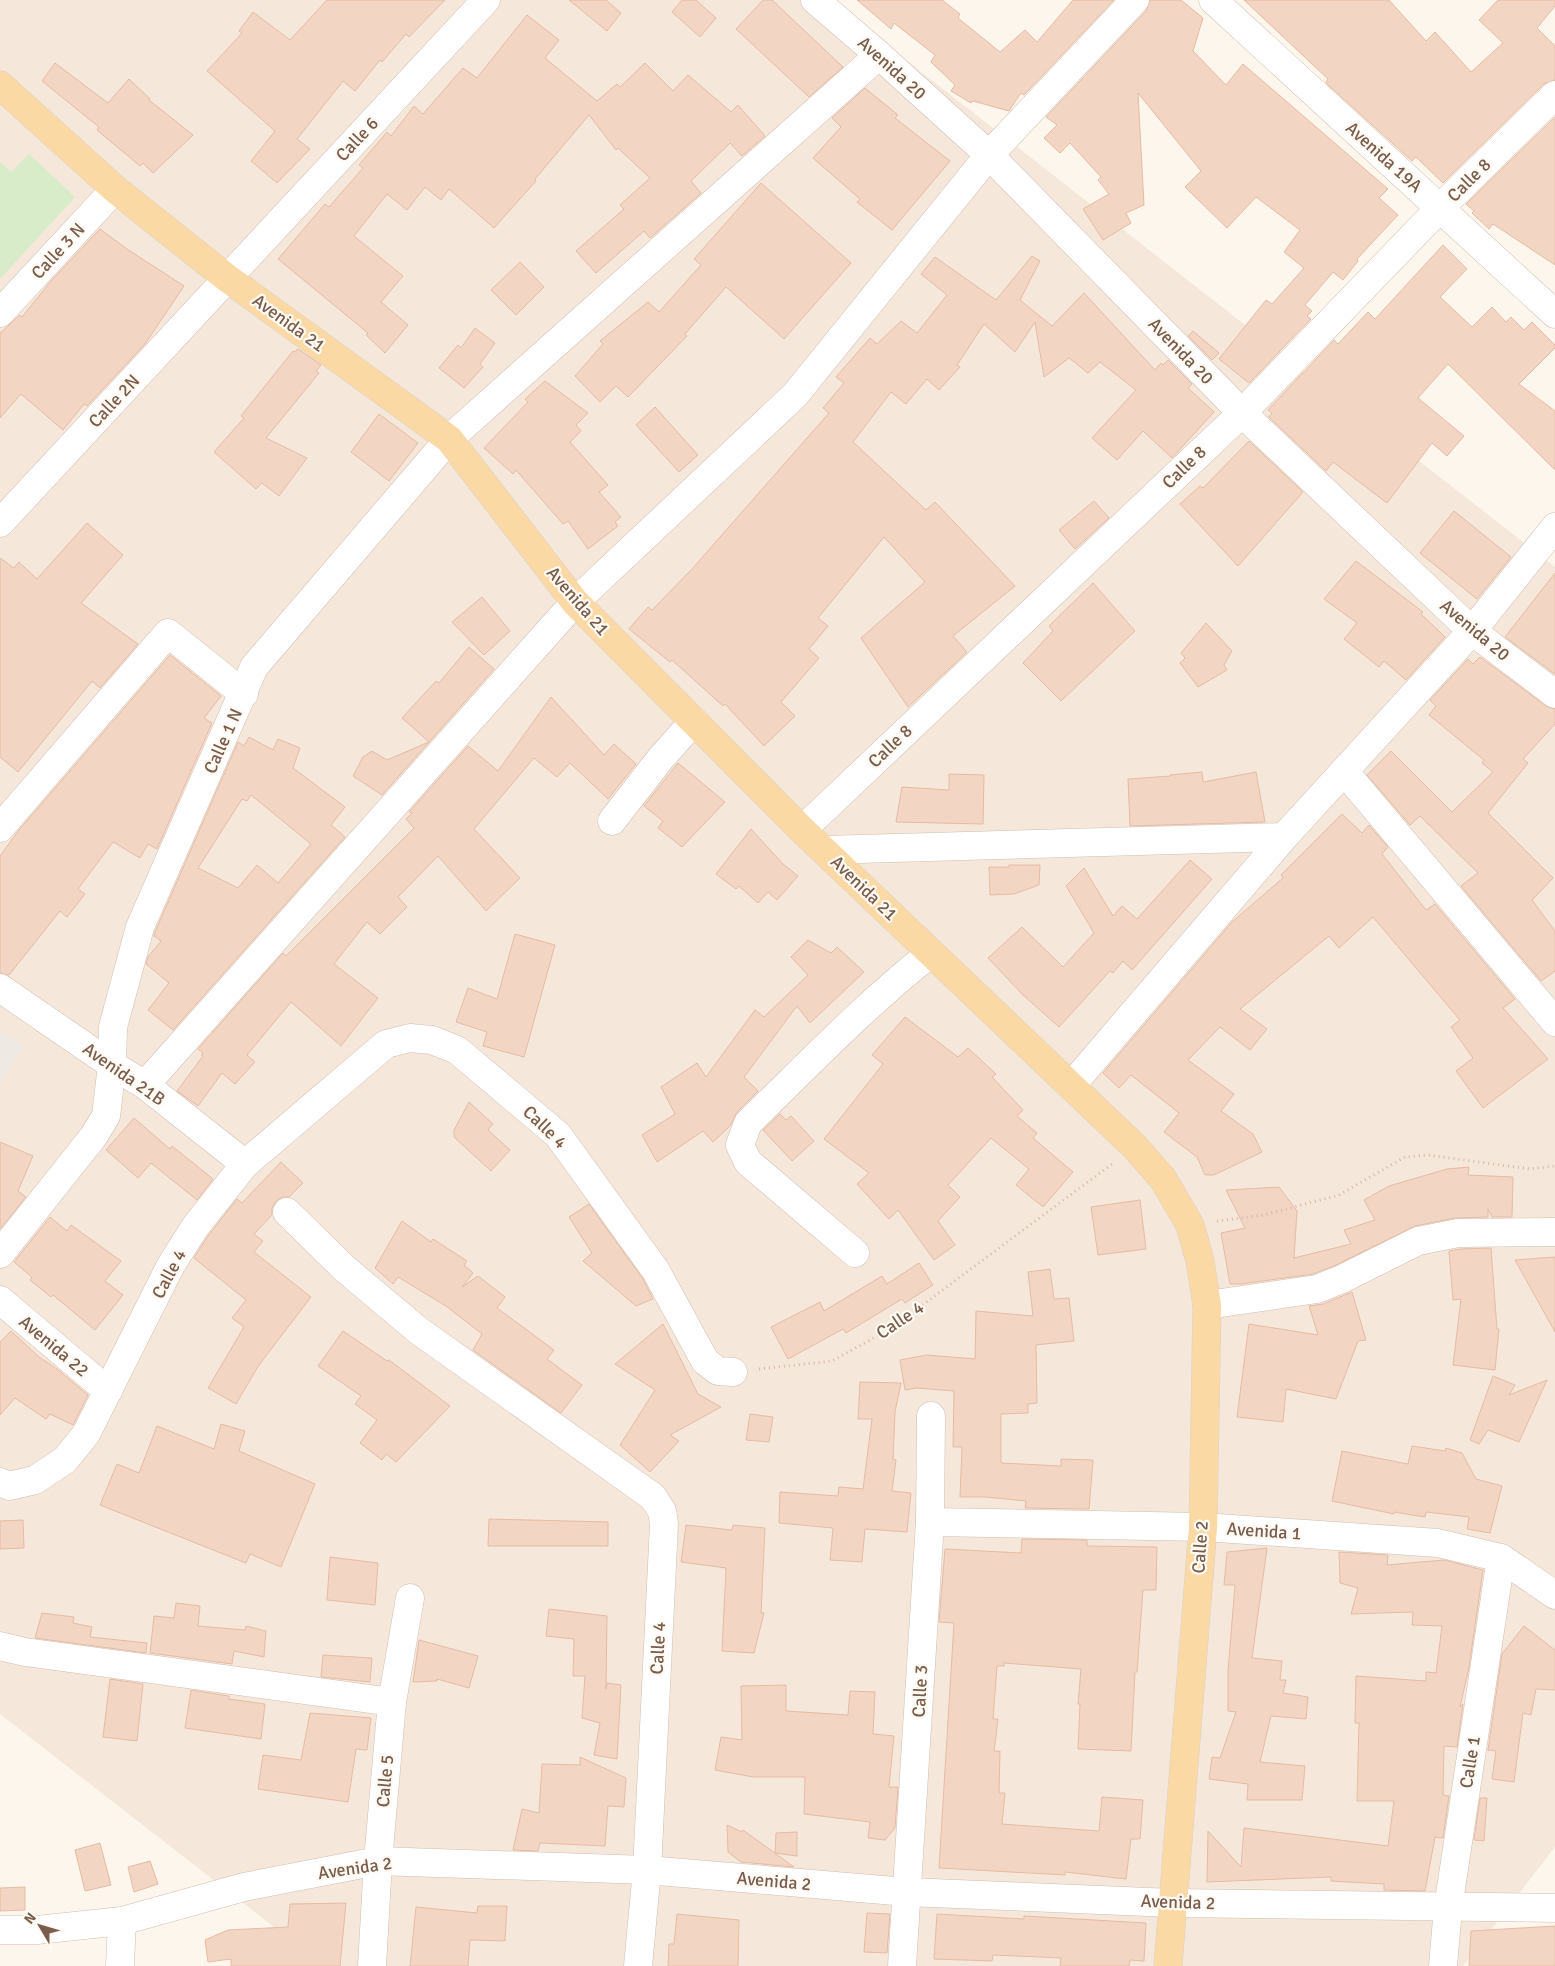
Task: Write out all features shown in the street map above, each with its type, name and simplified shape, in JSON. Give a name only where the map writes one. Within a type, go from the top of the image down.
[{"type":"main road","name":"Avenida 21","points":[[0,85],[115,189],[227,278],[449,438],[575,602],[802,830],[1135,1147]]},
{"type":"main road","name":"Calle 2","points":[[1135,1147],[1163,1179],[1190,1225],[1200,1261],[1207,1305],[1202,1527],[1168,1966]]},
{"type":"street","name":"Calle 6","points":[[227,278],[486,0]]},
{"type":"street","name":"Avenida 20","points":[[814,0],[989,155],[1242,413],[1472,631],[1555,694]]},
{"type":"street","points":[[145,1085],[575,602],[795,395],[989,155],[1135,0]]},
{"type":"street","name":"Avenida 19A","points":[[1212,0],[1555,314]]},
{"type":"street","points":[[244,694],[254,667],[449,438],[878,55]]},
{"type":"street","name":"Calle 8","points":[[802,830],[1242,413],[1440,208],[1555,95]]},
{"type":"street","name":"Calle 3 N","points":[[0,313],[115,189]]},
{"type":"street","name":"Calle 2N","points":[[0,523],[227,278]]},
{"type":"street","points":[[1071,1086],[1284,837],[1472,631],[1555,527]]},
{"type":"street","name":"Calle 1 N","points":[[0,828],[168,633],[244,694],[140,927],[113,1027],[112,1065],[106,1116],[93,1137],[0,1254]]},
{"type":"street","points":[[612,821],[660,758],[694,721]]},
{"type":"street","points":[[1344,771],[1555,1022]]},
{"type":"street","points":[[824,850],[1284,837]]},
{"type":"street","points":[[855,1253],[748,1162],[740,1145],[748,1123],[906,972],[931,953]]},
{"type":"street","name":"Avenida 21B","points":[[0,988],[112,1065],[145,1085],[245,1164]]},
{"type":"street","name":"Calle 4","points":[[4,1484],[35,1480],[65,1460],[86,1434],[171,1264],[195,1227],[245,1164],[386,1044],[410,1038],[432,1040],[457,1050],[558,1135],[656,1271],[705,1361],[718,1371],[733,1372]]},
{"type":"street","name":"Calle 4","points":[[287,1212],[345,1269],[420,1332],[653,1497],[662,1511],[664,1524],[647,1870],[638,1966]]},
{"type":"street","points":[[1207,1305],[1317,1288],[1342,1279],[1418,1240],[1458,1233],[1555,1232]]},
{"type":"street","name":"Avenida 22","points":[[0,1300],[108,1391]]},
{"type":"street","name":"Calle 3","points":[[902,1966],[930,1522],[931,1416]]},
{"type":"street","name":"Avenida 1","points":[[930,1522],[1202,1527],[1438,1543],[1501,1558],[1555,1595]]},
{"type":"street","name":"Calle 1","points":[[1444,1966],[1448,1908],[1501,1558]]},
{"type":"street","name":"Calle 5","points":[[372,1966],[378,1861],[392,1702],[410,1598]]},
{"type":"street","points":[[0,1646],[25,1652],[392,1702]]},
{"type":"street","name":"Avenida 2","points":[[0,1930],[36,1930],[122,1922],[244,1887],[378,1861],[647,1870],[908,1892],[1172,1903],[1555,1908]]},
{"type":"street","points":[[120,1966],[122,1922]]},
{"type":"path","name":"Calle 4","points":[[733,1372],[832,1361],[890,1329],[1135,1147]]},
{"type":"path","points":[[1190,1225],[1264,1215],[1339,1195],[1405,1158],[1428,1155],[1530,1169],[1555,1166]]},
{"type":"shaded area","points":[[0,0],[829,0],[1555,567],[1555,1847],[1463,1966],[324,1966],[0,1714]]},
{"type":"shaded area","points":[[0,1030],[24,1047],[0,1080]]},
{"type":"green space","points":[[29,154],[75,197],[0,279],[0,162],[11,172]]},
{"type":"building","points":[[327,0],[445,0],[409,37],[406,34],[382,62],[380,60],[355,91],[343,81],[297,139],[310,149],[277,183],[251,161],[275,131],[207,71],[242,33],[239,31],[253,12],[290,40]]},
{"type":"building","points":[[569,0],[606,0],[621,13],[607,31]]},
{"type":"building","points":[[682,0],[696,0],[716,18],[700,37],[672,12]]},
{"type":"building","points":[[763,0],[772,0],[843,67],[809,97],[736,29]]},
{"type":"building","points":[[857,0],[942,0],[960,14],[958,18],[1000,52],[1025,30],[1037,42],[1073,0],[1114,0],[1024,95],[1021,93],[1009,111],[973,101],[971,103],[951,91],[955,85],[931,62],[935,55],[894,23],[891,29]]},
{"type":"building","points":[[1150,0],[1181,0],[1203,18],[1193,51],[1226,85],[1243,64],[1388,189],[1379,198],[1398,215],[1357,259],[1358,261],[1343,280],[1333,272],[1305,305],[1312,311],[1307,316],[1311,319],[1249,383],[1219,359],[1266,300],[1272,304],[1304,268],[1284,252],[1300,230],[1256,197],[1227,228],[1185,187],[1201,171],[1138,93],[1144,205],[1126,213],[1131,223],[1103,240],[1083,209],[1109,194],[1098,180],[1101,177],[1070,143],[1060,153],[1044,138],[1057,125],[1046,117],[1146,11]]},
{"type":"building","points":[[1244,0],[1389,0],[1426,41],[1435,32],[1471,72],[1503,43],[1479,20],[1498,0],[1555,0],[1555,6],[1537,28],[1555,46],[1555,80],[1544,84],[1443,183],[1416,157],[1412,161],[1327,84],[1328,79]]},
{"type":"building","points":[[527,15],[559,40],[545,58],[597,101],[617,84],[620,87],[645,63],[673,91],[688,75],[731,112],[738,105],[765,136],[742,156],[730,143],[691,181],[701,193],[650,238],[644,231],[596,273],[576,251],[624,209],[620,205],[650,178],[618,148],[616,150],[589,115],[535,179],[536,181],[494,228],[449,189],[441,200],[425,187],[407,210],[387,194],[354,236],[403,276],[381,302],[408,325],[385,353],[366,335],[368,333],[278,259],[325,204],[329,207],[363,168],[359,165],[387,132],[391,136],[414,106],[423,114],[463,68],[477,78]]},
{"type":"building","points":[[55,63],[108,103],[129,79],[149,100],[193,135],[153,173],[143,163],[140,166],[97,130],[99,127],[42,81]]},
{"type":"building","points":[[865,88],[898,115],[895,118],[950,161],[892,230],[857,202],[860,199],[813,158],[841,127],[832,118]]},
{"type":"building","points":[[1555,117],[1555,265],[1493,224],[1489,229],[1472,213],[1474,211],[1466,204]]},
{"type":"building","points":[[761,183],[851,263],[784,339],[726,287],[685,334],[687,336],[628,397],[616,386],[600,402],[575,376],[603,344],[600,341],[648,302],[659,312],[701,265],[694,259]]},
{"type":"building","points":[[100,229],[184,286],[145,344],[87,406],[84,404],[63,430],[21,394],[0,418],[0,333],[20,315],[22,317],[51,281]]},
{"type":"building","points":[[1443,245],[1467,269],[1440,297],[1472,327],[1492,307],[1506,322],[1511,317],[1524,330],[1532,322],[1555,345],[1555,348],[1519,384],[1555,411],[1555,470],[1448,364],[1418,398],[1464,436],[1447,456],[1432,443],[1387,503],[1333,462],[1326,471],[1269,417],[1272,413],[1268,410],[1334,340],[1338,344],[1368,312],[1375,319]]},
{"type":"building","points":[[1032,256],[1040,261],[1020,300],[1052,326],[1084,293],[1155,370],[1161,363],[1163,365],[1168,360],[1192,384],[1188,388],[1214,412],[1172,458],[1143,431],[1117,460],[1092,438],[1136,390],[1100,362],[1088,373],[1069,358],[1044,377],[1035,322],[1015,352],[984,324],[957,365],[960,367],[939,390],[927,379],[906,404],[891,392],[853,442],[926,510],[935,502],[1015,586],[953,636],[967,652],[908,707],[861,638],[925,582],[884,537],[818,618],[828,626],[809,649],[819,658],[781,702],[795,716],[764,746],[725,704],[723,706],[672,660],[670,662],[629,629],[648,607],[652,610],[692,569],[829,413],[823,408],[844,383],[836,377],[870,338],[877,344],[901,321],[917,333],[947,295],[921,274],[935,257],[996,300]]},
{"type":"building","points":[[520,262],[544,287],[516,315],[491,290]]},
{"type":"building","points":[[475,328],[495,343],[480,364],[483,367],[464,388],[439,368],[458,345],[461,348]]},
{"type":"building","points":[[1193,331],[1219,353],[1212,360],[1188,336]]},
{"type":"building","points":[[298,349],[321,365],[316,371],[319,373],[266,438],[307,458],[279,496],[262,483],[256,489],[214,452],[244,418],[241,416],[293,351]]},
{"type":"building","points":[[545,381],[588,413],[576,425],[581,431],[570,442],[608,485],[599,492],[621,517],[615,522],[618,526],[588,549],[568,521],[563,524],[516,470],[513,474],[484,448],[528,402],[525,399]]},
{"type":"building","points":[[655,407],[698,455],[679,472],[636,425]]},
{"type":"building","points":[[379,414],[418,443],[389,481],[351,452]]},
{"type":"building","points":[[1249,441],[1303,492],[1238,566],[1180,504],[1200,486],[1203,488]]},
{"type":"building","points":[[1094,501],[1109,518],[1075,549],[1059,530]]},
{"type":"building","points":[[1454,511],[1511,557],[1477,599],[1420,553]]},
{"type":"building","points":[[87,523],[123,555],[81,603],[138,644],[100,688],[92,681],[18,772],[0,757],[0,558],[14,568],[19,562],[37,579]]},
{"type":"building","points":[[1356,561],[1423,612],[1421,614],[1445,637],[1406,680],[1384,661],[1379,667],[1344,639],[1357,623],[1324,599]]},
{"type":"building","points":[[1555,573],[1555,674],[1505,637]]},
{"type":"building","points":[[1093,583],[1135,631],[1061,701],[1023,663],[1053,631],[1049,626]]},
{"type":"building","points":[[482,597],[510,631],[484,655],[452,622]]},
{"type":"building","points":[[1206,623],[1232,651],[1224,665],[1227,670],[1198,687],[1180,663],[1185,658],[1181,653]]},
{"type":"building","points":[[469,647],[494,669],[382,795],[353,776],[363,757],[372,751],[387,760],[429,742],[402,718],[436,681],[439,683]]},
{"type":"building","points":[[170,655],[221,696],[204,718],[212,723],[157,849],[148,844],[140,858],[113,842],[78,889],[85,894],[67,917],[60,911],[9,975],[0,973],[0,856],[19,830]]},
{"type":"building","points":[[1480,657],[1546,706],[1555,709],[1555,724],[1523,759],[1528,763],[1488,813],[1553,878],[1532,900],[1555,931],[1555,971],[1541,981],[1461,886],[1478,873],[1420,816],[1410,825],[1367,775],[1391,751],[1452,812],[1493,772],[1482,763],[1484,760],[1429,715],[1436,706],[1430,700],[1468,659],[1473,664]]},
{"type":"building","points":[[551,697],[604,755],[614,744],[636,764],[608,799],[570,763],[557,777],[534,758],[474,829],[520,878],[486,911],[438,856],[398,897],[407,907],[380,934],[367,922],[334,964],[378,998],[341,1046],[291,1002],[247,1055],[255,1062],[235,1084],[222,1073],[198,1106],[177,1091],[203,1056],[201,1055],[203,1053],[198,1049],[283,953],[286,956],[414,828],[406,819],[412,813],[409,812],[468,746],[498,771]]},
{"type":"building","points":[[249,737],[273,750],[278,739],[300,748],[293,768],[345,807],[331,825],[345,837],[173,1030],[148,1010],[169,983],[146,964],[148,957],[161,941],[154,936],[155,932],[238,742],[244,746]],"holes":[[[251,795],[311,844],[278,883],[257,865],[238,888],[198,868],[242,799],[247,801]]]},
{"type":"building","points":[[678,763],[725,802],[682,847],[658,828],[663,821],[644,806]]},
{"type":"building","points":[[1202,772],[1203,782],[1256,772],[1265,822],[1130,826],[1128,779]]},
{"type":"building","points":[[949,774],[984,775],[983,824],[896,822],[902,787],[949,790]]},
{"type":"building","points":[[1342,814],[1362,833],[1369,825],[1388,847],[1382,854],[1426,910],[1435,904],[1515,999],[1503,1008],[1548,1059],[1483,1108],[1456,1071],[1473,1058],[1451,1027],[1460,1020],[1373,917],[1339,948],[1329,936],[1240,1009],[1267,1029],[1250,1050],[1220,1027],[1188,1060],[1234,1094],[1221,1111],[1253,1134],[1262,1152],[1214,1175],[1205,1175],[1197,1157],[1164,1132],[1179,1113],[1131,1075],[1119,1088],[1103,1073],[1232,922],[1283,878],[1281,875]]},
{"type":"building","points":[[751,829],[783,864],[798,876],[777,900],[768,892],[758,903],[739,886],[736,889],[716,874]]},
{"type":"building","points":[[1190,860],[1212,879],[1132,970],[1123,961],[1113,973],[1110,971],[1059,1027],[1023,995],[988,958],[1022,927],[1063,967],[1094,933],[1066,886],[1084,868],[1113,916],[1122,906],[1137,919]]},
{"type":"building","points":[[1009,865],[1040,865],[1039,885],[1014,894],[990,895],[989,867],[1009,867]]},
{"type":"building","points":[[515,934],[555,945],[524,1057],[483,1046],[487,1032],[456,1022],[468,988],[497,999]]},
{"type":"building","points":[[808,940],[831,953],[837,947],[864,972],[810,1023],[797,1006],[744,1077],[758,1091],[737,1112],[730,1126],[713,1142],[703,1131],[657,1162],[642,1135],[675,1114],[661,1087],[697,1063],[706,1077],[755,1010],[764,1017],[808,975],[791,957]]},
{"type":"building","points":[[905,1017],[958,1057],[968,1048],[996,1074],[992,1077],[1023,1110],[1017,1116],[1037,1133],[1033,1138],[1073,1172],[1043,1207],[1016,1185],[1029,1169],[991,1138],[948,1185],[960,1197],[938,1221],[955,1245],[934,1260],[898,1210],[889,1219],[857,1184],[869,1173],[824,1139],[883,1064],[872,1055]]},
{"type":"building","points":[[469,1102],[493,1124],[488,1130],[510,1150],[491,1171],[454,1137],[454,1130]]},
{"type":"building","points":[[780,1114],[786,1120],[791,1116],[814,1141],[792,1161],[763,1130]]},
{"type":"building","points":[[134,1118],[170,1149],[172,1146],[213,1179],[197,1200],[151,1163],[138,1178],[106,1150]]},
{"type":"building","points":[[0,1142],[33,1156],[18,1191],[26,1197],[0,1229]]},
{"type":"building","points":[[281,1162],[303,1183],[289,1197],[282,1197],[276,1201],[272,1208],[272,1215],[254,1234],[263,1241],[254,1252],[311,1297],[259,1365],[236,1404],[208,1388],[244,1327],[232,1318],[246,1300],[194,1258],[208,1236],[237,1199],[242,1203]]},
{"type":"building","points":[[1469,1167],[1468,1175],[1513,1177],[1512,1217],[1492,1217],[1488,1209],[1488,1217],[1455,1218],[1415,1226],[1336,1265],[1313,1274],[1230,1284],[1221,1233],[1245,1228],[1226,1190],[1279,1187],[1297,1211],[1294,1258],[1351,1244],[1344,1230],[1375,1220],[1364,1200],[1389,1186],[1447,1169]]},
{"type":"building","points":[[1140,1200],[1146,1249],[1098,1255],[1091,1207]]},
{"type":"building","points":[[589,1204],[643,1279],[653,1299],[636,1306],[583,1261],[592,1253],[569,1217]]},
{"type":"building","points":[[50,1217],[67,1231],[71,1225],[121,1261],[105,1281],[123,1295],[95,1330],[53,1295],[51,1297],[30,1280],[32,1277],[14,1262]]},
{"type":"building","points":[[402,1221],[431,1242],[433,1239],[467,1261],[464,1265],[473,1273],[462,1287],[478,1276],[505,1297],[497,1308],[554,1350],[547,1359],[582,1385],[561,1413],[473,1350],[482,1334],[446,1306],[398,1277],[393,1284],[375,1268]]},
{"type":"building","points":[[1491,1248],[1497,1329],[1499,1329],[1495,1370],[1453,1365],[1461,1299],[1453,1300],[1449,1251]]},
{"type":"building","points":[[1555,1257],[1555,1332],[1515,1260]]},
{"type":"building","points":[[919,1263],[933,1285],[905,1303],[902,1299],[846,1333],[843,1329],[788,1359],[771,1327],[820,1302],[824,1311],[882,1276],[887,1284]]},
{"type":"building","points":[[1050,1269],[1054,1299],[1069,1298],[1074,1341],[1036,1345],[1037,1403],[1028,1404],[1028,1413],[1001,1414],[1001,1463],[1061,1466],[1061,1459],[1093,1460],[1089,1509],[1025,1508],[1026,1501],[985,1497],[960,1497],[962,1447],[953,1447],[954,1391],[917,1388],[905,1390],[900,1360],[927,1355],[975,1359],[976,1311],[1033,1316],[1028,1272]]},
{"type":"building","points":[[1352,1292],[1366,1340],[1358,1341],[1336,1399],[1286,1389],[1283,1422],[1237,1417],[1249,1324],[1318,1335],[1309,1306],[1323,1304]]},
{"type":"building","points":[[663,1324],[698,1394],[721,1407],[670,1435],[679,1441],[650,1472],[620,1445],[655,1390],[615,1364]]},
{"type":"building","points":[[11,1331],[39,1357],[57,1369],[88,1395],[73,1425],[50,1414],[46,1419],[15,1398],[0,1415],[0,1342]]},
{"type":"building","points":[[343,1331],[387,1361],[389,1360],[450,1406],[396,1462],[386,1454],[382,1460],[360,1443],[377,1420],[355,1404],[361,1396],[318,1366]]},
{"type":"building","points":[[1493,1376],[1515,1385],[1509,1395],[1547,1380],[1519,1442],[1488,1430],[1479,1444],[1470,1440]]},
{"type":"building","points":[[860,1382],[901,1383],[895,1412],[893,1459],[896,1460],[892,1491],[911,1493],[907,1532],[865,1529],[862,1562],[830,1560],[833,1528],[779,1523],[780,1492],[838,1496],[839,1487],[863,1489],[872,1419],[858,1419]]},
{"type":"building","points":[[750,1414],[773,1417],[769,1442],[746,1440]]},
{"type":"building","points":[[221,1424],[245,1431],[239,1451],[315,1484],[281,1567],[250,1554],[246,1563],[100,1505],[117,1464],[139,1473],[157,1426],[214,1449]]},
{"type":"building","points":[[1412,1446],[1445,1451],[1446,1448],[1462,1453],[1476,1479],[1502,1486],[1490,1533],[1467,1529],[1469,1517],[1426,1512],[1425,1517],[1394,1512],[1394,1514],[1332,1501],[1342,1451],[1408,1464]]},
{"type":"building","points":[[489,1519],[608,1522],[608,1546],[488,1546]]},
{"type":"building","points":[[23,1520],[24,1548],[0,1549],[0,1521]]},
{"type":"building","points":[[686,1525],[732,1530],[733,1525],[765,1528],[761,1613],[764,1613],[754,1653],[722,1651],[726,1568],[681,1562]]},
{"type":"building","points":[[1022,1539],[1087,1540],[1087,1546],[1157,1547],[1156,1590],[1143,1590],[1137,1672],[1135,1672],[1131,1751],[1078,1749],[1080,1704],[1078,1704],[1081,1669],[1004,1663],[1004,1666],[997,1666],[993,1719],[998,1719],[994,1751],[1000,1751],[999,1793],[1005,1793],[1002,1824],[1099,1831],[1102,1797],[1143,1800],[1140,1839],[1131,1839],[1126,1879],[1065,1872],[1065,1875],[939,1868],[954,1623],[939,1622],[945,1549],[1021,1553]]},
{"type":"building","points":[[1267,1548],[1252,1658],[1282,1661],[1280,1680],[1286,1680],[1283,1693],[1308,1697],[1306,1719],[1271,1716],[1260,1762],[1305,1766],[1302,1800],[1247,1800],[1248,1784],[1209,1779],[1212,1757],[1220,1758],[1236,1712],[1228,1711],[1228,1671],[1235,1585],[1224,1585],[1227,1552]]},
{"type":"building","points":[[1339,1552],[1388,1555],[1387,1565],[1444,1560],[1483,1570],[1469,1667],[1460,1707],[1463,1704],[1457,1747],[1444,1746],[1443,1795],[1449,1796],[1443,1838],[1435,1837],[1425,1891],[1384,1890],[1384,1884],[1331,1881],[1331,1877],[1207,1882],[1208,1831],[1241,1867],[1244,1828],[1388,1846],[1394,1801],[1357,1801],[1359,1723],[1355,1723],[1356,1676],[1426,1681],[1426,1672],[1436,1673],[1442,1626],[1412,1625],[1413,1612],[1351,1614],[1358,1588],[1340,1583]]},
{"type":"building","points":[[330,1557],[378,1563],[375,1605],[327,1600]]},
{"type":"building","points":[[176,1603],[200,1606],[198,1626],[245,1630],[246,1626],[266,1631],[264,1657],[234,1651],[232,1664],[150,1653],[154,1616],[174,1618]]},
{"type":"building","points":[[549,1609],[607,1616],[606,1689],[607,1683],[621,1685],[617,1759],[594,1755],[600,1723],[582,1718],[585,1676],[573,1676],[574,1639],[546,1636]]},
{"type":"building","points":[[42,1613],[74,1617],[73,1623],[92,1627],[90,1637],[147,1643],[146,1653],[35,1638]]},
{"type":"building","points":[[1524,1626],[1555,1650],[1555,1690],[1536,1689],[1531,1715],[1523,1713],[1514,1782],[1492,1779],[1496,1751],[1488,1750],[1502,1654]]},
{"type":"building","points":[[419,1640],[478,1656],[469,1688],[437,1679],[437,1681],[413,1682]]},
{"type":"building","points":[[323,1655],[372,1658],[370,1682],[321,1677]]},
{"type":"building","points":[[110,1679],[143,1684],[137,1741],[103,1737]]},
{"type":"building","points":[[786,1685],[786,1711],[848,1715],[850,1691],[875,1692],[873,1734],[894,1736],[889,1787],[898,1787],[895,1828],[885,1840],[868,1838],[870,1822],[804,1814],[805,1777],[753,1777],[715,1770],[721,1737],[742,1740],[741,1686]]},
{"type":"building","points":[[191,1690],[229,1696],[229,1699],[265,1704],[261,1739],[185,1728]]},
{"type":"building","points":[[310,1713],[371,1718],[367,1750],[356,1749],[348,1802],[258,1789],[263,1755],[301,1760]]},
{"type":"building","points":[[580,1757],[626,1778],[624,1807],[608,1806],[605,1846],[540,1843],[538,1851],[513,1850],[522,1809],[539,1813],[542,1764],[580,1765]]},
{"type":"building","points":[[1480,1798],[1487,1798],[1484,1841],[1474,1840]]},
{"type":"building","points":[[727,1825],[742,1832],[743,1830],[794,1867],[741,1862],[728,1852]]},
{"type":"building","points":[[797,1832],[797,1856],[775,1853],[776,1833]]},
{"type":"building","points":[[100,1843],[111,1885],[85,1891],[75,1850]]},
{"type":"building","points":[[150,1861],[158,1884],[134,1892],[128,1867]]},
{"type":"building","points":[[25,1887],[25,1910],[0,1911],[0,1888]]},
{"type":"building","points":[[346,1903],[340,1966],[231,1966],[231,1959],[208,1962],[205,1940],[228,1930],[288,1927],[290,1904]]},
{"type":"building","points":[[478,1906],[507,1906],[505,1941],[470,1940],[468,1966],[410,1966],[416,1907],[477,1913]]},
{"type":"building","points":[[867,1913],[890,1914],[887,1953],[864,1952]]},
{"type":"building","points":[[677,1914],[739,1920],[738,1966],[668,1966],[669,1944],[674,1944]]},
{"type":"building","points":[[937,1914],[1024,1919],[1024,1916],[1146,1923],[1144,1961],[1130,1960],[1129,1966],[1060,1966],[1061,1958],[993,1955],[992,1961],[934,1959]]},
{"type":"building","points":[[1555,1926],[1555,1966],[1469,1966],[1471,1931]]}]
